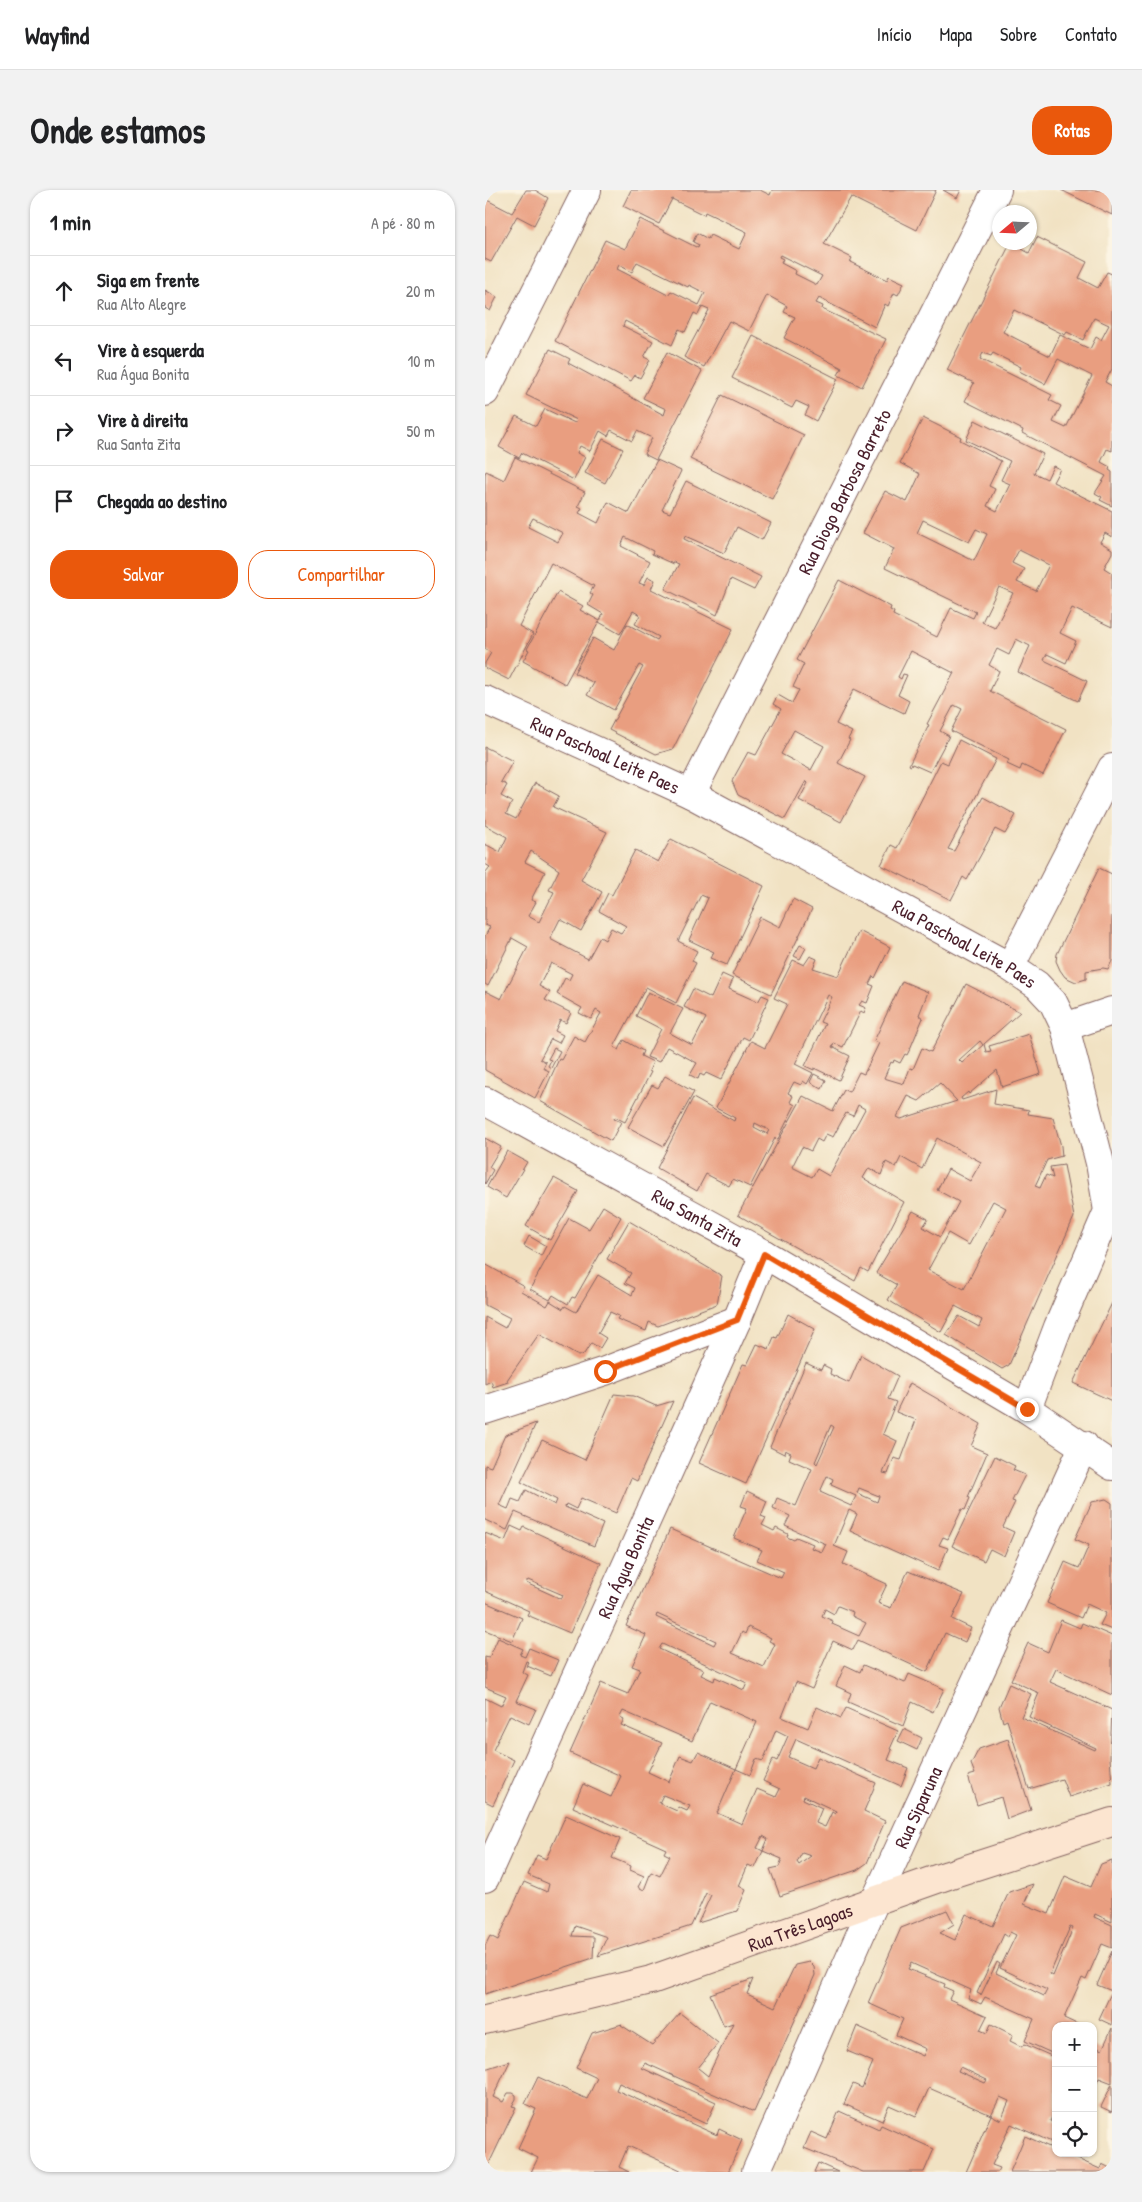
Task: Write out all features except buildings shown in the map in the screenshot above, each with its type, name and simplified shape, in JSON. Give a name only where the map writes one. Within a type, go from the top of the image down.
[{"type":"street","points":[[485,392],[587,190]]},
{"type":"street","name":"Rua Diogo Barbosa Barreto","points":[[691,794],[997,190]]},
{"type":"street","name":"Rua Paschoal Leite Paes","points":[[485,700],[691,794],[1010,967],[1042,990],[1053,1002],[1065,1026],[1110,1210],[1058,1327],[1027,1409]]},
{"type":"street","points":[[1010,967],[1112,768]]},
{"type":"street","points":[[1065,1026],[1112,1011]]},
{"type":"street","name":"Rua Santa Zita","points":[[485,1101],[764,1254],[1027,1409],[1085,1446],[1112,1466]]},
{"type":"street","name":"Rua Água Bonita","points":[[485,1878],[737,1320],[764,1254]]},
{"type":"street","points":[[485,1410],[605,1371],[737,1320]]},
{"type":"street","name":"Rua Siparuna","points":[[756,2172],[875,1901],[1085,1446]]},
{"type":"street","name":"Rua Três Lagoas","points":[[485,2020],[651,1980],[875,1901],[1112,1822]]},
{"type":"route","points":[[605,1371],[737,1320],[764,1254],[1027,1409]]}]
